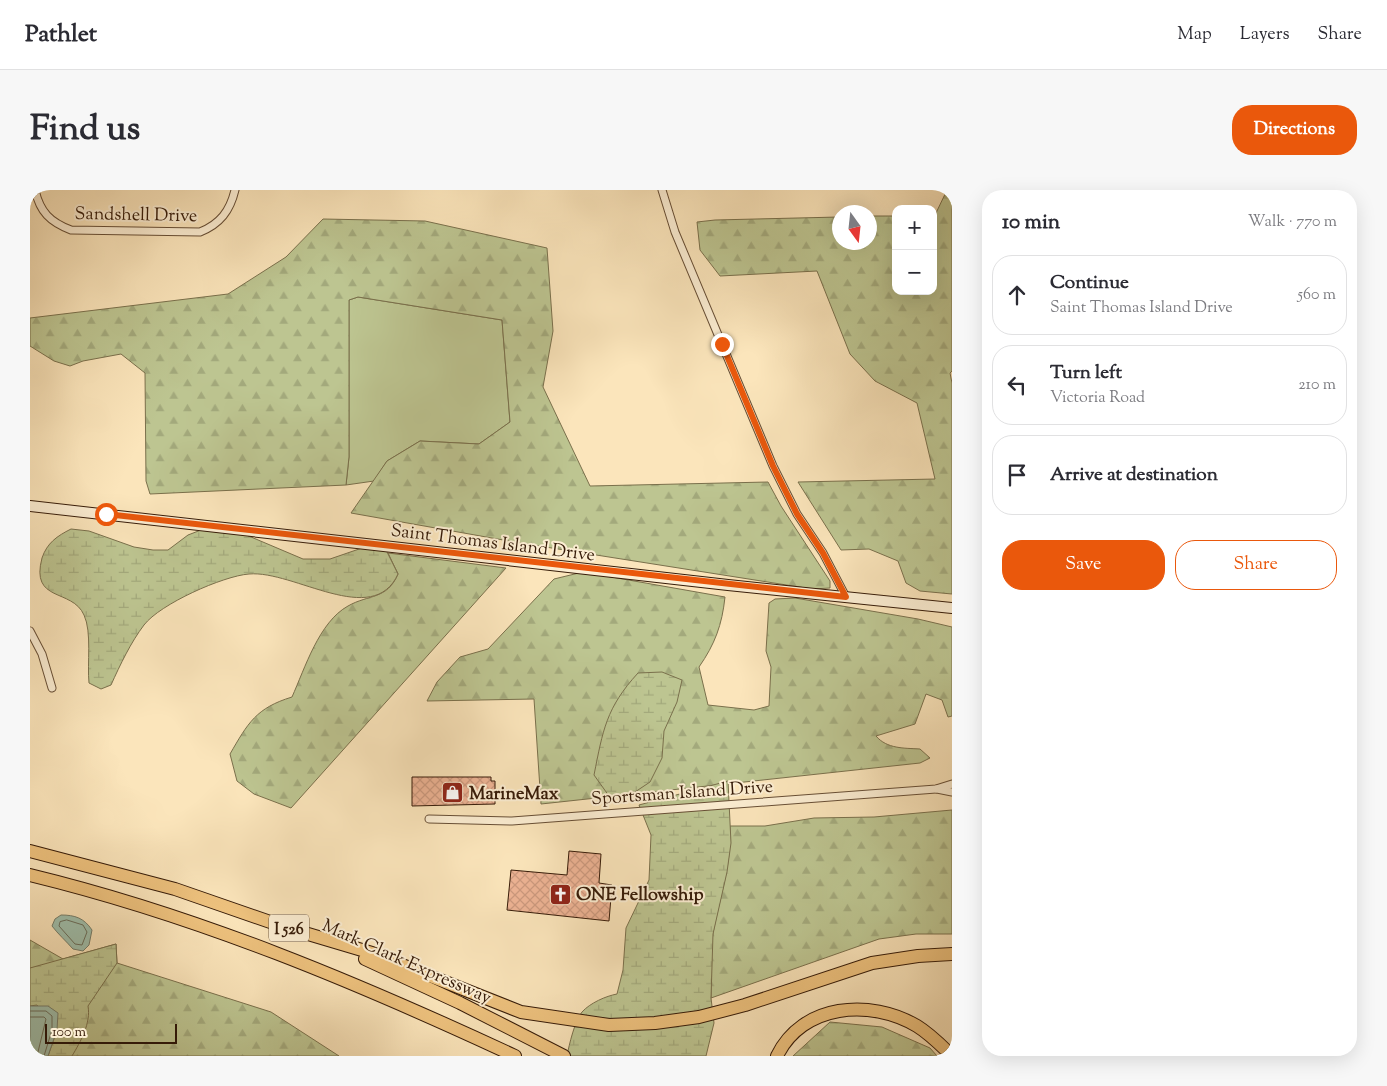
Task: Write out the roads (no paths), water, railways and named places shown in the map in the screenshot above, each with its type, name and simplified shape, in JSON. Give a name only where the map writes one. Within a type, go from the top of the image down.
[{"type":"highway","name":"Mark Clark Expressway","points":[[30,851],[175,889],[298,931],[366,959],[564,1056]]},
{"type":"highway","name":"I 526","points":[[30,875],[162,911],[256,945],[398,1002],[515,1056]]},
{"type":"highway","points":[[298,931],[372,953],[521,1012],[609,1025],[678,1021],[723,1011],[872,962],[952,954]]},
{"type":"highway","points":[[777,1056],[792,1033],[804,1023],[818,1016],[852,1010],[886,1015],[916,1025],[952,1056]]},
{"type":"main road","name":"Saint Thomas Island Drive","points":[[30,506],[952,608]]},
{"type":"street","name":"Sandshell Drive","points":[[36,190],[38,203],[45,214],[55,224],[71,230],[200,232],[222,219],[232,204],[235,190]]},
{"type":"street","points":[[662,190],[675,232],[773,466],[797,514],[823,553],[846,597]]},
{"type":"street","points":[[30,631],[42,654],[52,688]]},
{"type":"street","name":"Sportsman Island Drive","points":[[429,820],[512,820],[936,789],[952,784]]},
{"type":"street","name":"Sportsman Island Drive","points":[[936,789],[952,792]]},
{"type":"water","points":[[61,915],[79,918],[92,930],[89,945],[83,951],[73,949],[52,926],[55,919]]},
{"type":"water","points":[[30,1006],[48,1006],[58,1013],[57,1030],[48,1056],[30,1056]]},
{"type":"place","name":"MarineMax","points":[[453,793]]},
{"type":"place","name":"ONE Fellowship","points":[[560,894]]}]
